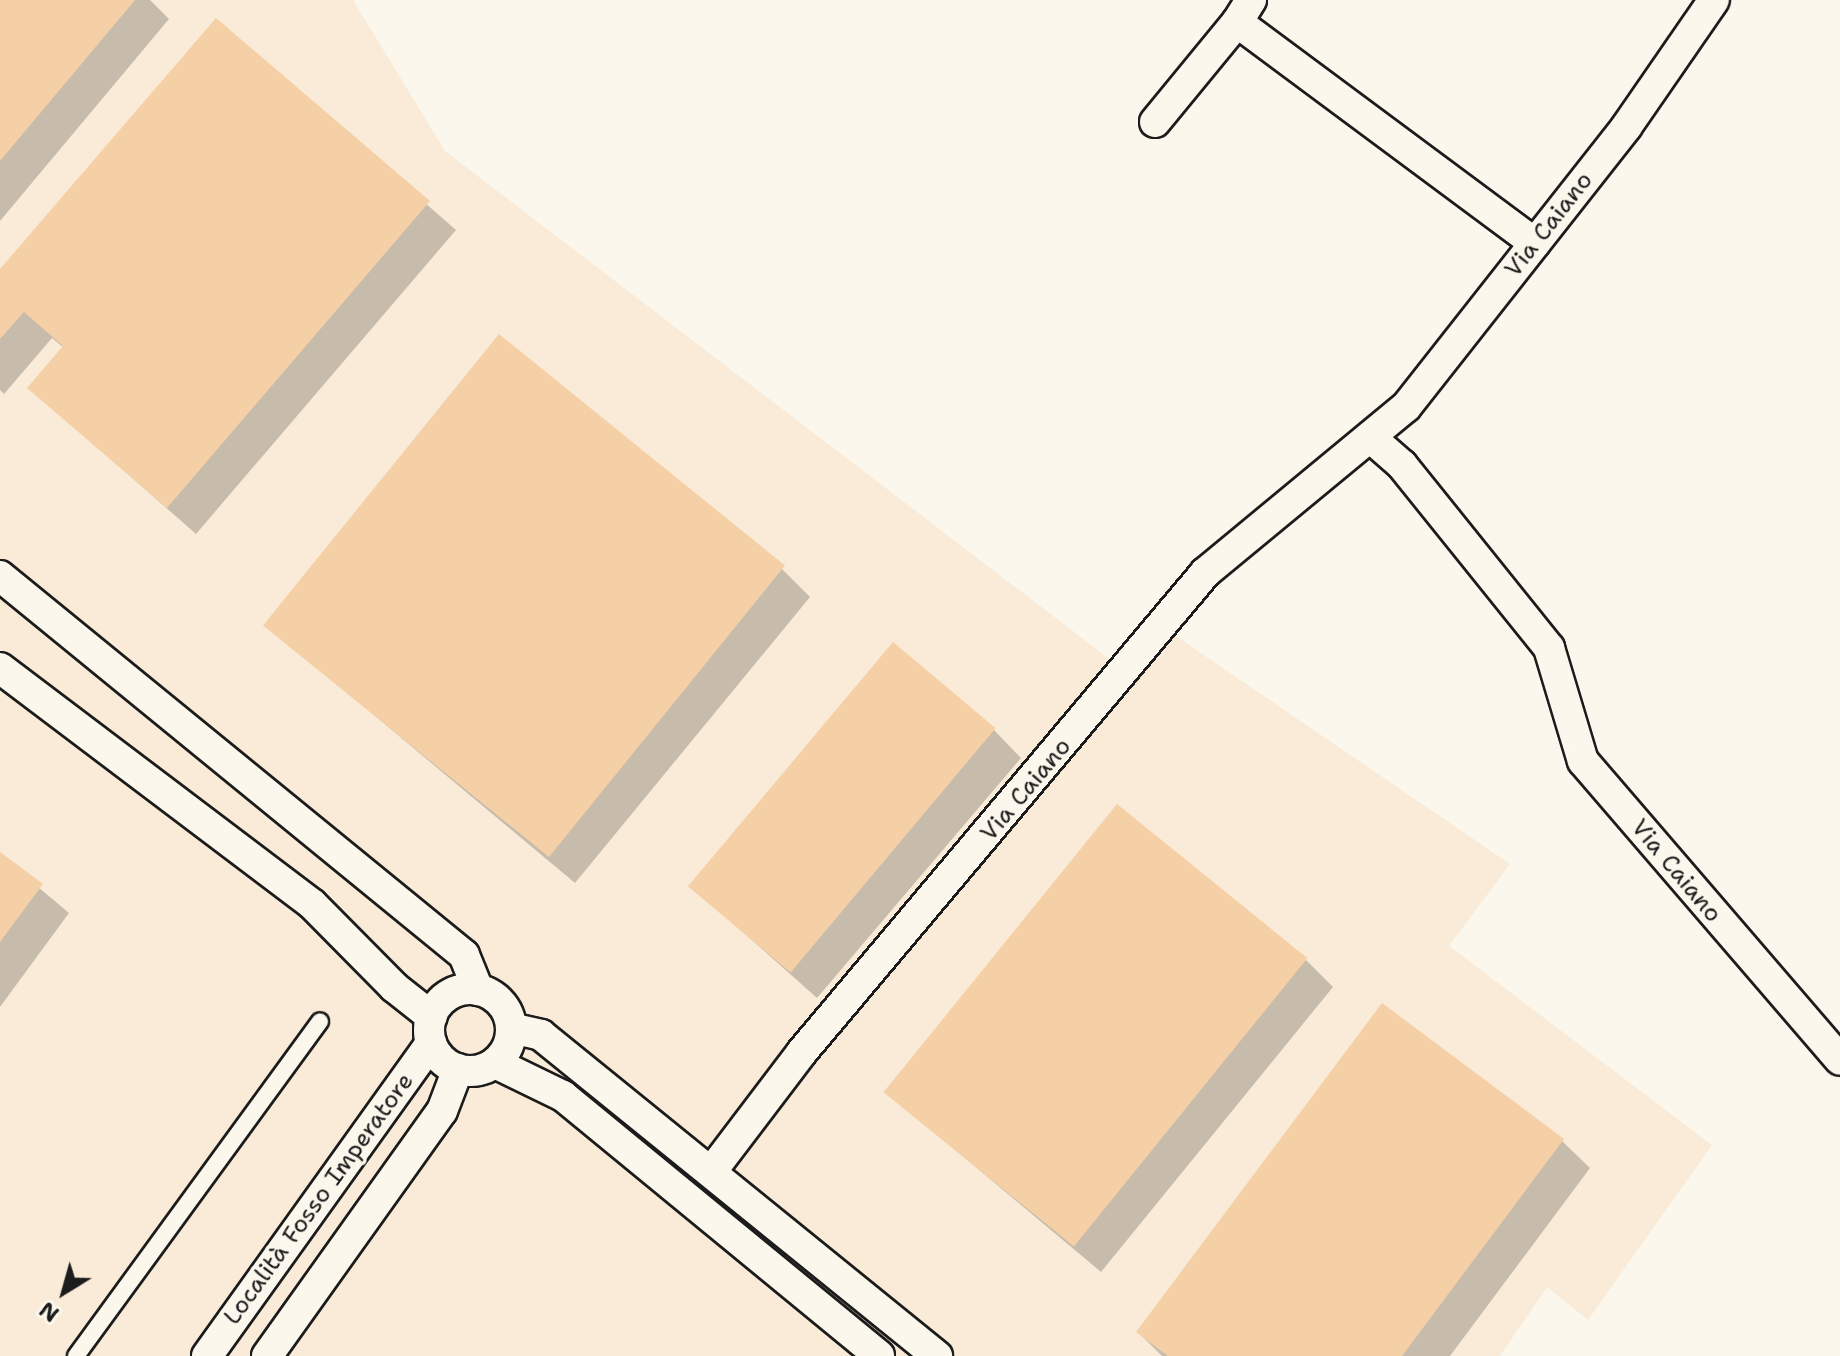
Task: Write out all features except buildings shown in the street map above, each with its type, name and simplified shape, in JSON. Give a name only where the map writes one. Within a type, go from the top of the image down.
[{"type":"street","name":"Via Caiano","points":[[711,1172],[802,1052],[1205,573],[1406,407],[1627,126],[1714,0]]},
{"type":"street","points":[[1155,122],[1244,11],[1535,243]]},
{"type":"street","name":"Via Caiano","points":[[1370,437],[1402,465],[1549,648],[1583,761],[1840,1060]]},
{"type":"street","points":[[0,576],[464,955],[478,990],[501,1003],[511,1028],[504,1054],[483,1069],[458,1069],[446,1064],[432,1030],[312,904],[0,668]]},
{"type":"street","points":[[432,1030],[445,998],[478,990]]},
{"type":"street","points":[[511,1028],[541,1035],[937,1356]]},
{"type":"street","name":"Località Fosso Imperatore","points":[[207,1356],[432,1030]]},
{"type":"street","points":[[495,1063],[563,1096],[879,1356]]},
{"type":"street","name":"Località Fosso Imperatore","points":[[267,1356],[442,1111],[458,1069]]},
{"type":"lane","points":[[76,1356],[320,1022]]},
{"type":"shaded area","points":[[0,0],[353,0],[445,151],[1112,661],[1148,617],[1510,864],[1449,946],[1712,1145],[1588,1320],[1547,1287],[1500,1356],[0,1356]]}]
